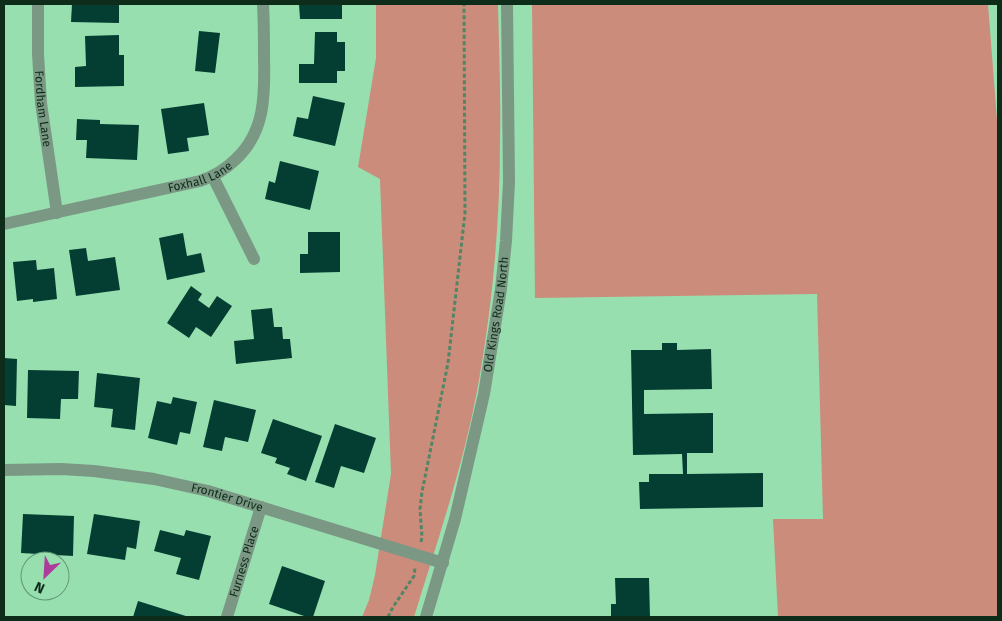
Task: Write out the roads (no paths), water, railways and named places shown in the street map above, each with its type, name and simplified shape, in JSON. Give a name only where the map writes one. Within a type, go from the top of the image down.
[{"type":"street","name":"Fordham Lane","points":[[38,4],[38,63],[41,103],[57,213]]},
{"type":"street","name":"Foxhall Lane","points":[[4,224],[189,184],[214,177],[232,163],[247,148],[256,132],[262,108],[264,90],[263,4]]},
{"type":"street","name":"Old Kings Road North","points":[[426,617],[455,520],[484,394],[501,289],[506,241],[508,182],[507,4]]},
{"type":"street","points":[[214,177],[254,258]]},
{"type":"street","name":"Frontier Drive","points":[[4,470],[77,470],[144,478],[208,491],[443,563]]},
{"type":"street","name":"Furness Place","points":[[227,617],[261,507]]}]
